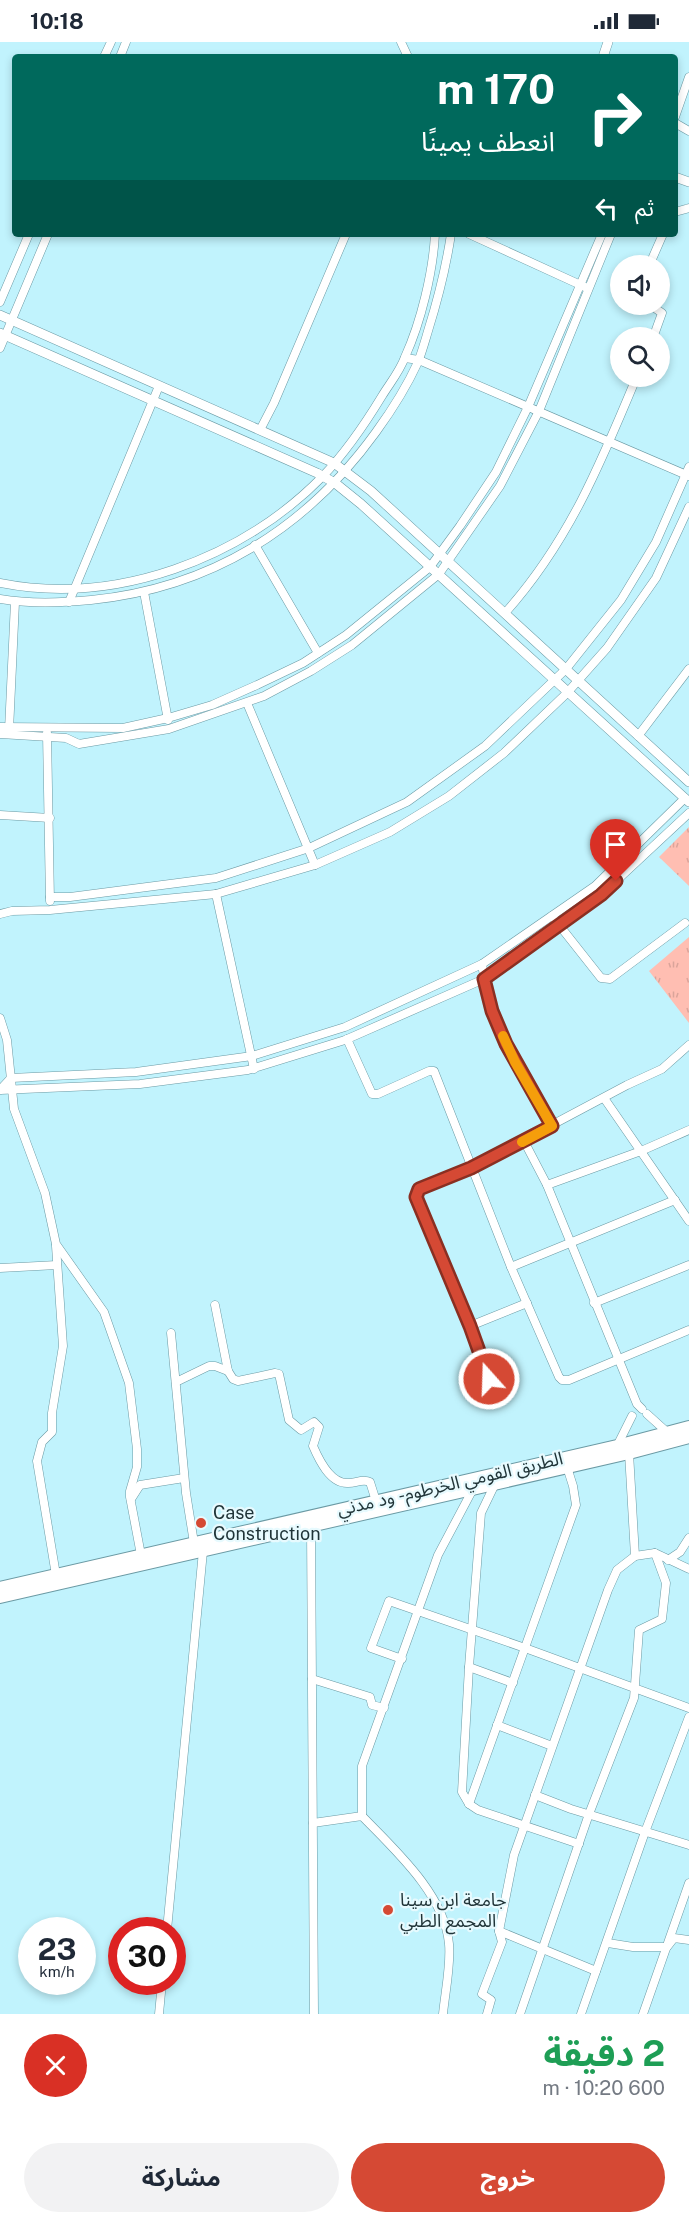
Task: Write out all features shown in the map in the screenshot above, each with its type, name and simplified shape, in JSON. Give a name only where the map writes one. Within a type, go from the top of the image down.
[{"type":"highway","name":"الطريق القومي الخرطوم - ود مدني","points":[[0,1597],[376,1501],[617,1446],[689,1426]]},
{"type":"highway","name":"الطريق القومي الخرطوم - ود مدني","points":[[0,1588],[141,1556],[311,1526],[689,1437]]},
{"type":"street","points":[[678,108],[689,77]]},
{"type":"street","points":[[0,302],[28,237]]},
{"type":"street","points":[[0,348],[3,334],[12,320],[47,237]]},
{"type":"street","points":[[260,430],[274,403],[345,237]]},
{"type":"street","points":[[0,583],[43,588],[121,584],[178,567],[224,547],[280,513],[323,476],[354,439],[405,358],[427,287],[435,237]]},
{"type":"street","points":[[0,599],[15,602],[69,602],[123,597],[144,592],[181,582],[230,560],[292,522],[346,471],[384,420],[419,360],[442,282],[450,237]]},
{"type":"street","points":[[476,237],[586,287]]},
{"type":"street","points":[[48,733],[79,744],[169,729],[247,703],[311,671],[352,645],[439,574],[500,486],[539,411],[586,287],[601,237]]},
{"type":"street","points":[[0,727],[6,732],[48,733],[123,728],[168,718],[212,705],[303,663],[346,636],[430,567],[496,472],[610,237]]},
{"type":"street","points":[[654,255],[662,237]]},
{"type":"street","points":[[0,315],[334,463],[346,471],[689,782]]},
{"type":"street","points":[[0,1090],[11,1078],[142,1071],[252,1056],[345,1027],[482,964],[595,886],[688,798],[567,693],[362,504],[335,483],[3,334]]},
{"type":"street","points":[[50,897],[70,897],[216,878],[309,848],[407,802],[485,746],[554,681],[621,600],[656,542],[688,472],[419,360],[405,358]]},
{"type":"street","points":[[69,602],[159,386]]},
{"type":"street","points":[[505,614],[535,579],[558,544],[594,478],[632,387]]},
{"type":"street","points":[[0,914],[12,910],[50,910],[216,894],[315,865],[390,832],[449,796],[504,753],[567,693],[607,648],[656,578],[689,507]]},
{"type":"street","points":[[255,545],[318,653]]},
{"type":"street","points":[[144,592],[169,729]]},
{"type":"street","points":[[6,732],[15,602]]},
{"type":"street","points":[[638,736],[689,669]]},
{"type":"street","points":[[247,703],[315,865]]},
{"type":"street","points":[[48,733],[50,910]]},
{"type":"street","points":[[0,1090],[140,1084],[254,1069],[347,1039],[484,979],[601,895],[689,813]]},
{"type":"street","points":[[0,815],[50,818]]},
{"type":"street","points":[[216,894],[254,1069]]},
{"type":"street","points":[[552,916],[601,978],[608,980],[686,923]]},
{"type":"street","points":[[482,964],[492,1011],[506,1044],[552,1126]]},
{"type":"street","points":[[0,1018],[8,1040],[14,1109],[45,1193],[56,1244],[63,1346],[55,1390],[52,1432],[42,1442],[37,1461],[56,1575]]},
{"type":"street","points":[[347,1039],[372,1094],[378,1094],[429,1071],[434,1071],[511,1267],[562,1380],[569,1380],[689,1330]]},
{"type":"street","points":[[489,1379],[470,1326],[416,1197],[419,1189],[471,1168],[662,1069],[689,1045]]},
{"type":"street","points":[[140,1084],[142,1071]]},
{"type":"street","points":[[604,1098],[689,1221]]},
{"type":"street","points":[[547,1185],[641,1151],[689,1130]]},
{"type":"street","points":[[524,1141],[547,1185],[639,1411],[668,1433]]},
{"type":"street","points":[[511,1267],[675,1200]]},
{"type":"street","points":[[56,1244],[104,1312],[129,1383],[137,1449],[137,1467],[130,1491],[130,1500],[141,1556]]},
{"type":"street","points":[[594,1302],[689,1265]]},
{"type":"street","points":[[0,1268],[57,1266]]},
{"type":"street","points":[[470,1326],[527,1303]]},
{"type":"street","points":[[215,1305],[228,1371],[233,1379],[238,1381],[279,1374],[289,1420],[301,1430],[314,1422],[319,1427],[313,1446],[322,1464],[340,1482],[346,1484],[364,1480],[370,1482],[376,1501]]},
{"type":"street","points":[[168,1917],[199,1547],[184,1478],[171,1333]]},
{"type":"street","points":[[176,1382],[209,1366],[228,1371]]},
{"type":"street","points":[[617,1446],[639,1411]]},
{"type":"street","points":[[628,1453],[635,1556]]},
{"type":"street","points":[[469,1804],[576,1505],[567,1467]]},
{"type":"street","points":[[130,1500],[140,1485],[184,1478]]},
{"type":"street","points":[[495,1484],[481,1513],[462,1792],[469,1804],[478,1810],[579,1844]]},
{"type":"street","points":[[443,2014],[450,1945],[443,1915],[416,1874],[362,1816],[362,1766],[438,1555],[473,1488]]},
{"type":"street","points":[[311,1526],[314,2014]]},
{"type":"street","points":[[668,1560],[680,1552],[689,1538]]},
{"type":"street","points":[[520,2014],[589,1814],[626,1720],[635,1689],[639,1630],[662,1619],[666,1583],[655,1553]]},
{"type":"street","points":[[487,2014],[491,2000],[482,1994],[502,1942],[499,1932],[510,1872],[523,1826],[617,1570],[635,1556],[655,1553],[689,1569]]},
{"type":"street","points":[[402,1659],[371,1648],[389,1601],[580,1667],[689,1708]]},
{"type":"street","points":[[469,1667],[513,1683]]},
{"type":"street","points":[[312,1679],[370,1697],[372,1705],[384,1708]]},
{"type":"street","points":[[581,2014],[608,1943],[645,1832],[689,1717]]},
{"type":"street","points":[[497,1725],[552,1746]]},
{"type":"street","points":[[535,1795],[689,1845]]},
{"type":"street","points":[[314,1823],[362,1816]]},
{"type":"street","points":[[643,2014],[689,1883]]},
{"type":"street","points":[[499,1932],[596,1971]]},
{"type":"street","points":[[667,1947],[674,1938],[689,1940]]},
{"type":"street","points":[[608,1943],[633,1947],[667,1947]]},
{"type":"street","points":[[159,2014],[161,1995]]},
{"type":"green space","points":[[689,827],[689,886],[659,857]]},
{"type":"green space","points":[[689,937],[689,1023],[649,971]]},
{"type":"slow traffic","points":[[503,1036],[515,1062],[552,1126],[522,1142]]},
{"type":"place","name":"Case Construction","points":[[201,1523]]},
{"type":"place","name":"جامعة ابن سينا المجمع الطبي","points":[[388,1910]]},
{"type":"route","points":[[489,1379],[470,1326],[416,1197],[417,1193],[419,1189],[471,1168],[552,1126],[506,1044],[492,1011],[484,979],[601,895],[616,881]]}]
